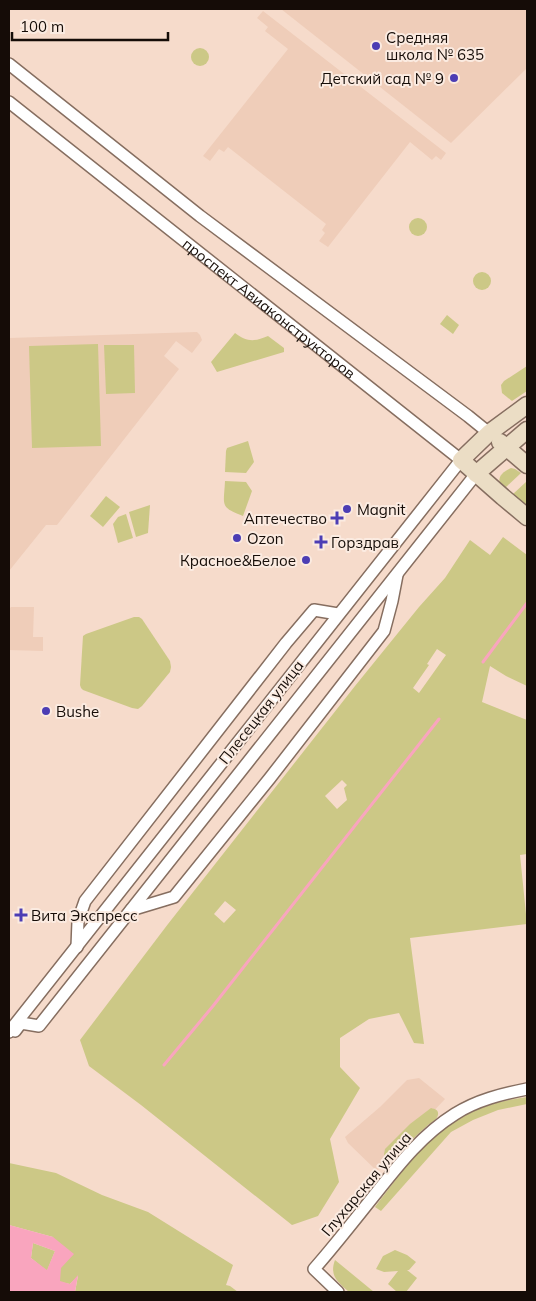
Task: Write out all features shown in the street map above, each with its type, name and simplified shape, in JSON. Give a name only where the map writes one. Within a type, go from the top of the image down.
[{"type":"street","name":"проспект Авиаконструкторов","points":[[9,64],[200,216],[468,416],[508,447],[527,465]]},
{"type":"street","name":"проспект Авиаконструкторов","points":[[9,102],[460,460],[527,517]]},
{"type":"street","name":"Плесецкая улица","points":[[9,1032],[460,460],[489,434],[527,405]]},
{"type":"street","name":"Плесецкая улица","points":[[9,1038],[21,1023],[39,1026],[476,474],[527,430]]},
{"type":"street","points":[[131,910],[174,897],[270,778],[384,631],[397,574]]},
{"type":"street","points":[[76,947],[78,921],[85,901],[286,643],[314,610],[338,614]]},
{"type":"street","name":"Глухарская улица","points":[[338,1292],[314,1269],[420,1141],[456,1113],[478,1102],[506,1093],[527,1090]]},
{"type":"shaded area","name":"Детский сад № 9","points":[[281,9],[527,9],[527,68],[451,143]]},
{"type":"shaded area","points":[[263,11],[446,153],[441,160],[436,156],[432,160],[410,142],[328,247],[319,241],[325,233],[322,230],[326,224],[228,147],[224,152],[219,149],[210,161],[203,156],[288,49],[265,31],[268,27],[257,18]]},
{"type":"shaded area","points":[[196,48],[204,48],[209,53],[207,64],[196,66],[191,61],[191,53]]},
{"type":"shaded area","points":[[414,218],[422,218],[427,223],[425,234],[414,236],[409,231],[409,223]]},
{"type":"shaded area","points":[[478,272],[486,272],[491,277],[489,288],[478,290],[473,285],[473,277]]},
{"type":"shaded area","points":[[447,315],[459,325],[453,334],[440,324]]},
{"type":"shaded area","points":[[197,332],[202,340],[192,353],[176,341],[164,356],[179,369],[57,525],[46,525],[9,571],[9,338]]},
{"type":"shaded area","points":[[235,333],[251,340],[268,336],[284,348],[284,352],[217,372],[211,362]]},
{"type":"shaded area","points":[[98,344],[101,446],[32,448],[29,346]]},
{"type":"shaded area","points":[[104,345],[134,345],[135,393],[106,394]]},
{"type":"shaded area","points":[[527,366],[527,391],[512,401],[502,393],[501,385]]},
{"type":"shaded area","points":[[248,441],[254,462],[246,473],[225,472],[227,448]]},
{"type":"shaded area","points":[[511,468],[521,473],[504,489],[499,480],[500,477]]},
{"type":"shaded area","points":[[225,481],[246,482],[252,491],[243,516],[226,507],[224,500]]},
{"type":"shaded area","points":[[527,481],[527,507],[512,495]]},
{"type":"shaded area","points":[[106,496],[120,507],[103,527],[90,516]]},
{"type":"shaded area","points":[[150,505],[148,533],[136,537],[129,512]]},
{"type":"shaded area","points":[[126,514],[133,538],[118,543],[113,524],[118,517]]},
{"type":"shaded area","points":[[503,537],[527,555],[527,686],[490,666],[482,702],[527,720],[527,854],[520,855],[527,924],[410,938],[424,1044],[414,1043],[399,1013],[369,1019],[340,1038],[340,1067],[360,1088],[330,1139],[339,1182],[318,1216],[292,1225],[89,1066],[80,1040],[168,924],[355,686],[445,578],[470,540],[490,555]],"holes":[[[437,649],[446,655],[419,693],[413,688],[429,665],[427,664]],[[342,780],[347,785],[344,788],[347,800],[337,809],[325,796]],[[225,901],[236,910],[224,923],[214,914]]]},
{"type":"shaded area","points":[[11,607],[34,607],[33,637],[43,637],[43,651],[9,650],[9,609]]},
{"type":"shaded area","points":[[134,617],[142,619],[170,661],[171,667],[170,672],[138,709],[83,690],[80,685],[83,636]]},
{"type":"shaded area","points":[[419,1078],[445,1099],[377,1171],[348,1143],[345,1137],[380,1107],[407,1080]]},
{"type":"shaded area","points":[[527,1097],[527,1104],[498,1110],[473,1120],[451,1132],[381,1211],[375,1207],[414,1158],[436,1135],[448,1126],[485,1107]]},
{"type":"shaded area","points":[[431,1108],[438,1112],[436,1118],[393,1160],[386,1159],[385,1149],[410,1124]]},
{"type":"shaded area","points":[[9,1163],[56,1173],[102,1195],[148,1212],[233,1265],[226,1285],[238,1292],[75,1292],[78,1276],[70,1284],[60,1282],[60,1268],[53,1237],[9,1225]]},
{"type":"shaded area","points":[[9,1225],[53,1237],[74,1254],[61,1268],[60,1281],[70,1284],[78,1275],[75,1292],[9,1292]],"holes":[[[33,1243],[55,1251],[47,1270],[31,1258]]]},
{"type":"shaded area","points":[[33,1243],[55,1251],[47,1271],[31,1258]]},
{"type":"shaded area","points":[[395,1250],[407,1255],[416,1262],[407,1270],[417,1278],[406,1292],[397,1292],[388,1284],[398,1271],[384,1272],[376,1269],[383,1256]]},
{"type":"shaded area","points":[[335,1260],[374,1292],[349,1292],[338,1282],[334,1275],[333,1266]]},
{"type":"waterway","points":[[483,662],[527,603]]},
{"type":"waterway","points":[[164,1065],[213,1006],[439,719]]},
{"type":"place","name":"Средняя школа № 635","points":[[376,46]]},
{"type":"place","name":"Детский сад № 9","points":[[454,78]]},
{"type":"place","name":"Magnit","points":[[347,509]]},
{"type":"place","name":"Аптечество","points":[[337,518]]},
{"type":"place","name":"Ozon","points":[[237,538]]},
{"type":"place","name":"Горздрав","points":[[321,542]]},
{"type":"place","name":"Красное&Белое","points":[[306,560]]},
{"type":"place","name":"Bushe","points":[[46,711]]},
{"type":"place","name":"Вита Экспресс","points":[[21,915]]}]
